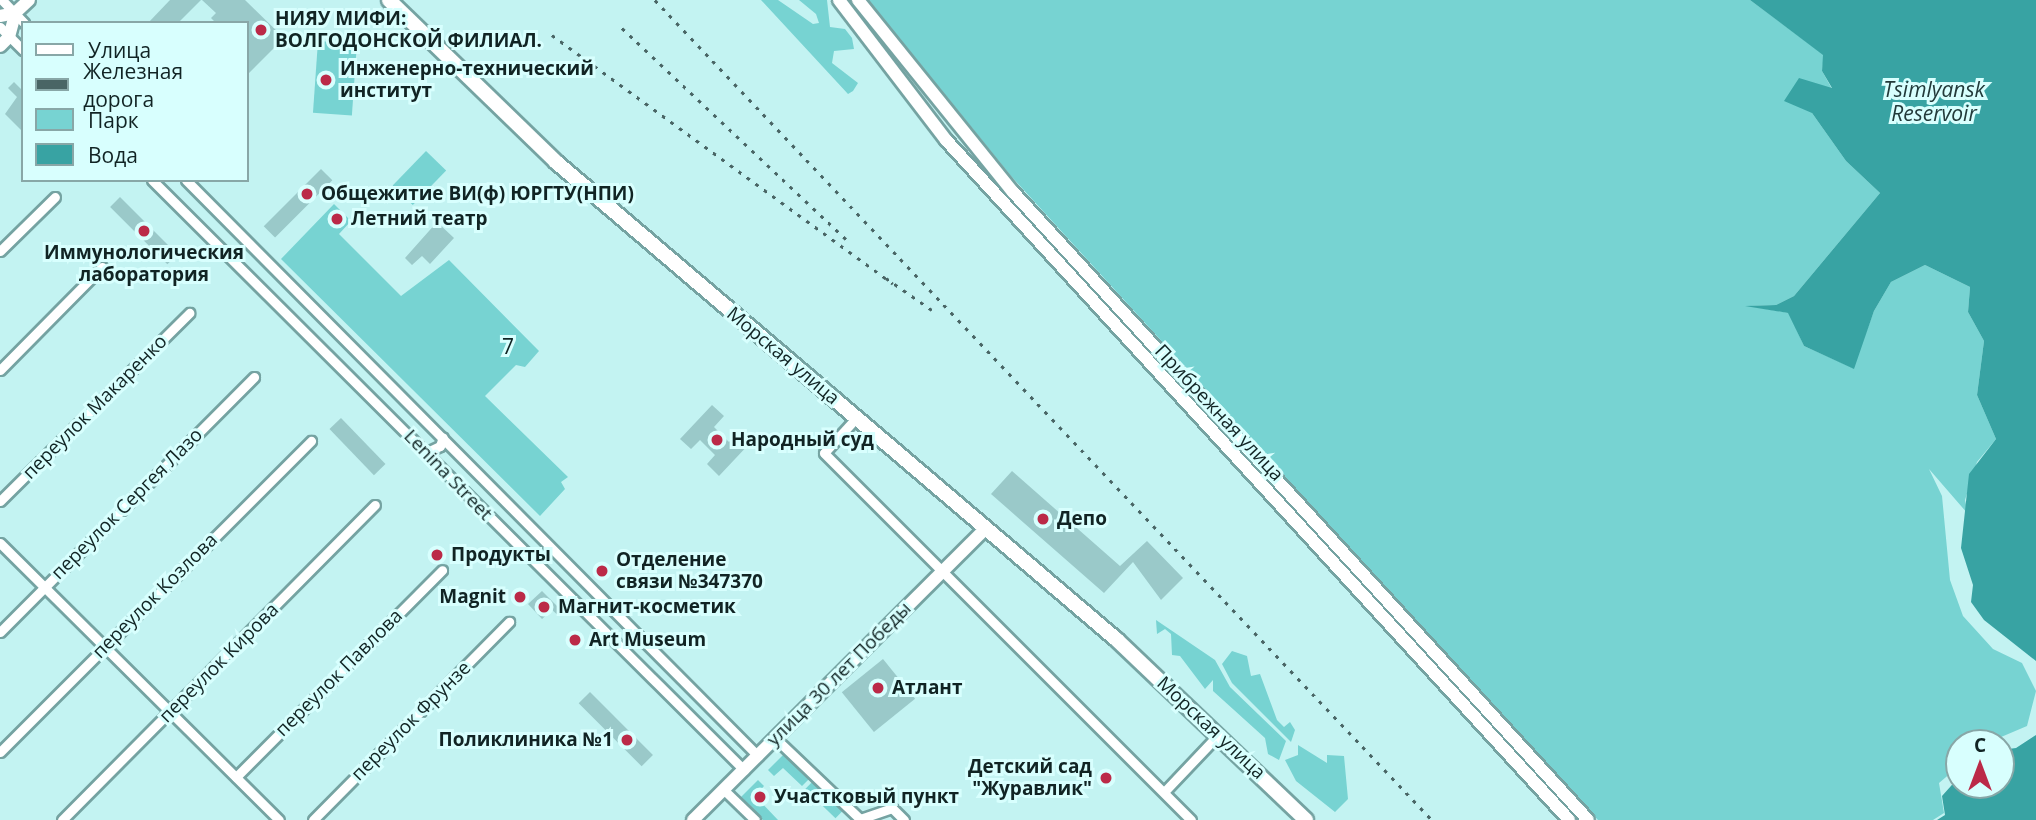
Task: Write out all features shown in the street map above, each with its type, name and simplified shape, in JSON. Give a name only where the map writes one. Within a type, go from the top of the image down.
[{"type":"main road","points":[[3,37],[29,0]]},
{"type":"main road","name":"Морская улица","points":[[389,0],[556,162],[1220,733],[1306,820]]},
{"type":"main road","name":"Прибрежная улица","points":[[839,0],[981,181],[1569,820]]},
{"type":"main road","name":"Прибрежная улица","points":[[858,0],[1013,192],[1588,820]]},
{"type":"main road","points":[[0,16],[18,17]]},
{"type":"main road","name":"улица 30 лет Победы","points":[[693,820],[985,529]]},
{"type":"street","points":[[2,0],[18,17]]},
{"type":"street","points":[[3,37],[21,49]]},
{"type":"street","name":"Lenina Street","points":[[154,182],[744,770]]},
{"type":"street","name":"Lenina Street","points":[[188,182],[758,756]]},
{"type":"street","points":[[0,251],[55,197]]},
{"type":"street","points":[[0,370],[102,267]]},
{"type":"street","name":"переулок Макаренко","points":[[0,501],[189,313]]},
{"type":"street","name":"переулок Сергея Лазо","points":[[0,632],[254,377]]},
{"type":"street","points":[[856,418],[824,453],[1191,820]]},
{"type":"street","points":[[427,452],[440,446],[443,437]]},
{"type":"street","name":"переулок Козлова","points":[[0,752],[311,441]]},
{"type":"street","name":"переулок Кирова","points":[[62,820],[375,505]]},
{"type":"street","points":[[0,543],[238,775],[279,820]]},
{"type":"street","name":"переулок Павлова","points":[[238,775],[441,569]]},
{"type":"street","name":"переулок Фрунзе","points":[[313,820],[509,622]]},
{"type":"street","points":[[1164,792],[1220,733]]},
{"type":"street","points":[[775,738],[860,820],[892,808],[904,820]]},
{"type":"street","points":[[724,790],[755,820]]},
{"type":"green space","points":[[761,0],[778,0],[813,24],[819,23],[816,14],[799,0],[827,0],[830,27],[845,29],[852,38],[854,49],[834,51],[832,63],[858,83],[853,91],[848,94]]},
{"type":"green space","points":[[868,0],[1750,0],[1824,55],[1822,71],[1832,89],[1819,89],[1812,113],[1846,161],[1880,193],[1794,296],[1776,305],[1750,306],[1789,313],[1804,346],[1853,368],[1874,311],[1891,282],[1925,265],[1970,287],[1968,312],[1984,341],[1977,395],[1996,439],[1977,462],[1965,500],[1968,514],[1929,469],[1942,496],[1950,580],[1963,616],[1993,649],[2022,663],[2036,691],[2027,726],[2015,731],[1945,729],[1945,778],[1939,783],[1944,813],[1933,820],[1598,820],[1011,176]]},
{"type":"green space","points":[[318,41],[357,44],[352,116],[313,113]]},
{"type":"green space","points":[[426,151],[446,170],[413,205],[393,186]]},
{"type":"green space","points":[[334,204],[351,221],[339,234],[401,296],[449,260],[539,351],[525,367],[516,365],[485,396],[568,477],[561,482],[565,489],[540,516],[281,259]]},
{"type":"green space","points":[[1156,620],[1215,660],[1230,687],[1286,741],[1279,760],[1268,754],[1265,738],[1213,691],[1213,680],[1205,689],[1180,656],[1172,655],[1171,634],[1165,629],[1157,634]]},
{"type":"green space","points":[[1232,651],[1247,656],[1251,676],[1260,674],[1277,720],[1284,727],[1290,722],[1295,730],[1291,742],[1232,683],[1222,664]]},
{"type":"green space","points":[[1298,745],[1327,763],[1327,755],[1344,756],[1348,799],[1335,812],[1296,781],[1285,760],[1298,755]]},
{"type":"green space","points":[[787,751],[812,776],[802,786],[783,768],[774,776],[768,770]]},
{"type":"green space","points":[[815,779],[845,808],[835,818],[805,789]]},
{"type":"green space","points":[[758,780],[764,786],[755,796],[778,820],[763,820],[740,798]]},
{"type":"water","name":"Tsimlyansk Reservoir","points":[[1750,0],[2036,0],[2036,661],[1984,620],[1971,602],[1973,585],[1961,548],[1969,474],[1996,439],[1977,395],[1984,341],[1968,312],[1970,287],[1925,265],[1891,282],[1874,311],[1854,369],[1804,346],[1788,313],[1745,306],[1776,305],[1794,296],[1880,193],[1846,161],[1812,113],[1784,101],[1799,78],[1832,88],[1822,71],[1823,55]]},
{"type":"water","points":[[2036,735],[2036,820],[1937,820],[1945,815],[1942,796],[1945,793],[1945,799],[2015,799],[2016,748]]},
{"type":"building","points":[[170,0],[201,0],[180,21],[150,21]]},
{"type":"building","name":"НИЯУ МИФИ: ВОЛГОДОНСКОЙ ФИЛИАЛ.","points":[[202,0],[245,0],[284,38],[248,74],[248,21],[214,21],[211,18],[216,13]]},
{"type":"building","points":[[14,82],[21,89],[21,130],[5,114],[17,97],[8,88]]},
{"type":"building","name":"Общежитие ВИ(ф) ЮРГТУ(НПИ)","points":[[321,169],[332,180],[275,238],[264,226]]},
{"type":"building","name":"Иммунологическия лаборатория","points":[[120,197],[177,254],[167,264],[110,207]]},
{"type":"building","points":[[437,222],[454,238],[430,264],[422,256],[412,265],[405,258]]},
{"type":"building","name":"Народный суд","points":[[712,405],[724,416],[714,427],[729,442],[740,431],[751,442],[719,476],[707,464],[715,455],[700,440],[691,449],[680,439]]},
{"type":"building","points":[[341,418],[385,464],[374,475],[329,429]]},
{"type":"building","name":"Депо","points":[[1012,471],[1120,566],[1147,541],[1183,578],[1161,600],[1133,562],[1104,593],[991,494]]},
{"type":"building","name":"Магнит-косметик","points":[[542,591],[563,612],[559,616],[552,610],[542,619],[528,604]]},
{"type":"building","name":"Атлант","points":[[883,659],[915,699],[874,732],[842,692]]},
{"type":"building","name":"Поликлиника №1","points":[[590,692],[653,755],[642,766],[579,703]]},
{"type":"railway","points":[[655,0],[1432,820]]},
{"type":"railway","points":[[622,28],[846,239]]},
{"type":"railway","points":[[552,35],[893,284]]},
{"type":"railway","points":[[886,278],[932,310]]},
{"type":"place","name":"НИЯУ МИФИ: ВОЛГОДОНСКОЙ ФИЛИАЛ.","points":[[261,30]]},
{"type":"place","name":"Инженерно-технический институт","points":[[326,80]]},
{"type":"place","name":"Общежитие ВИ(ф) ЮРГТУ(НПИ)","points":[[307,194]]},
{"type":"place","name":"Летний театр","points":[[337,219]]},
{"type":"place","name":"Иммунологическия лаборатория","points":[[144,231]]},
{"type":"place","name":"Народный суд","points":[[717,440]]},
{"type":"place","name":"Депо","points":[[1043,519]]},
{"type":"place","name":"Продукты","points":[[437,555]]},
{"type":"place","name":"Отделение связи №347370","points":[[602,571]]},
{"type":"place","name":"Magnit","points":[[520,597]]},
{"type":"place","name":"Магнит-косметик","points":[[544,607]]},
{"type":"place","name":"Art Museum","points":[[575,640]]},
{"type":"place","name":"Атлант","points":[[878,688]]},
{"type":"place","name":"Поликлиника №1","points":[[627,740]]},
{"type":"place","name":"Детский сад \"Журавлик\"","points":[[1106,778]]},
{"type":"place","name":"Участковый пункт","points":[[760,797]]},
{"type":"district","name":"7","points":[[509,346]]}]
